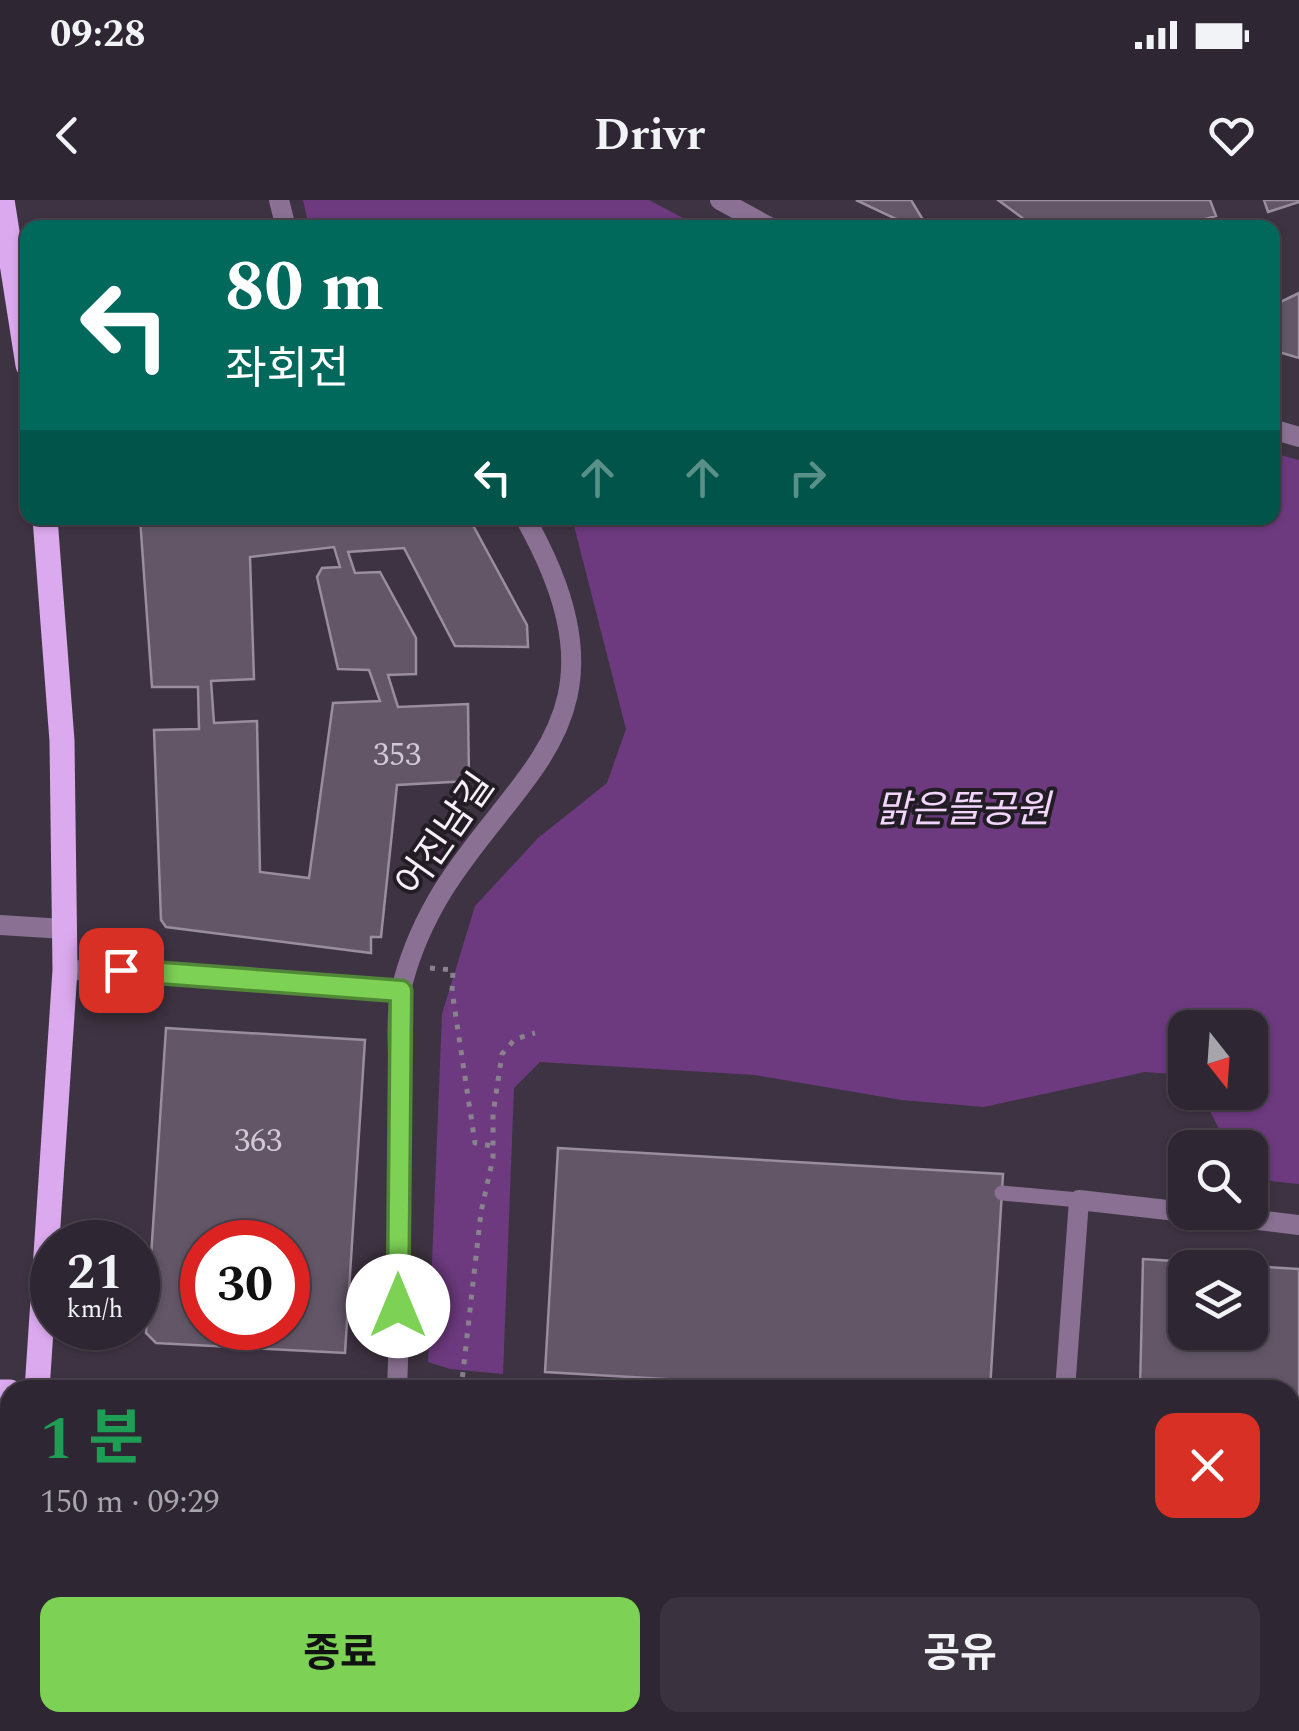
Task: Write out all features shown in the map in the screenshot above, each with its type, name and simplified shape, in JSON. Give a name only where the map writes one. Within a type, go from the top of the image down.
[{"type":"main road","points":[[2,200],[20,314]]},
{"type":"main road","points":[[38,1380],[65,970],[62,741],[46,525]]},
{"type":"street","points":[[720,200],[756,220]]},
{"type":"street","name":"어진남길","points":[[397,1380],[401,991],[438,898],[472,848],[517,795],[553,739],[568,700],[573,651],[565,605],[528,525]]},
{"type":"street","points":[[0,925],[64,929]]},
{"type":"street","points":[[65,970],[148,971],[401,991]]},
{"type":"street","points":[[1065,1380],[1079,1200],[1168,1210]]},
{"type":"street","points":[[1268,1221],[1299,1224]]},
{"type":"lane","points":[[1002,1193],[1079,1200]]},
{"type":"path","points":[[408,966],[453,970],[452,991],[475,1144],[493,1146]]},
{"type":"path","points":[[462,1380],[502,1054],[515,1039],[534,1033]]},
{"type":"green space","points":[[303,200],[649,200],[687,220],[307,220]]},
{"type":"green space","name":"맑은뜰공원","points":[[1280,455],[1299,460],[1299,1184],[1268,1181],[1268,1130],[1220,1130],[1210,1110],[1268,1110],[1268,1010],[1168,1010],[1168,1074],[1145,1072],[984,1107],[901,1100],[755,1075],[540,1062],[514,1088],[503,1374],[450,1369],[428,1362],[442,1014],[475,906],[538,838],[607,783],[626,729],[574,525],[1280,525]]},
{"type":"building","points":[[856,200],[911,200],[923,220],[898,220]]},
{"type":"building","points":[[998,200],[1210,200],[1216,216],[1202,220],[1025,220]]},
{"type":"building","points":[[1264,200],[1299,200],[1299,202],[1268,212]]},
{"type":"building","points":[[1299,293],[1299,358],[1280,352],[1280,302]]},
{"type":"building","points":[[140,525],[473,525],[527,625],[528,647],[455,646],[404,548],[348,552],[355,573],[380,572],[416,638],[416,674],[388,675],[398,707],[468,704],[469,781],[397,785],[381,937],[371,937],[371,953],[166,927],[161,920],[154,730],[199,729],[198,687],[152,687]],"holes":[[[334,547],[340,567],[322,568],[317,577],[338,669],[369,670],[380,701],[333,703],[309,878],[260,872],[257,721],[214,723],[211,681],[254,679],[250,557]]]},
{"type":"building","points":[[166,1028],[365,1040],[345,1353],[288,1350],[310,1350],[310,1220],[180,1220],[180,1344],[160,1343],[160,1220],[153,1220]]},
{"type":"building","points":[[558,1148],[1003,1174],[991,1380],[683,1380],[545,1372]]},
{"type":"building","points":[[1143,1259],[1168,1261],[1168,1350],[1268,1350],[1268,1267],[1299,1269],[1299,1380],[1140,1380]]},
{"type":"route","points":[[121,970],[401,991],[398,1306]]}]
